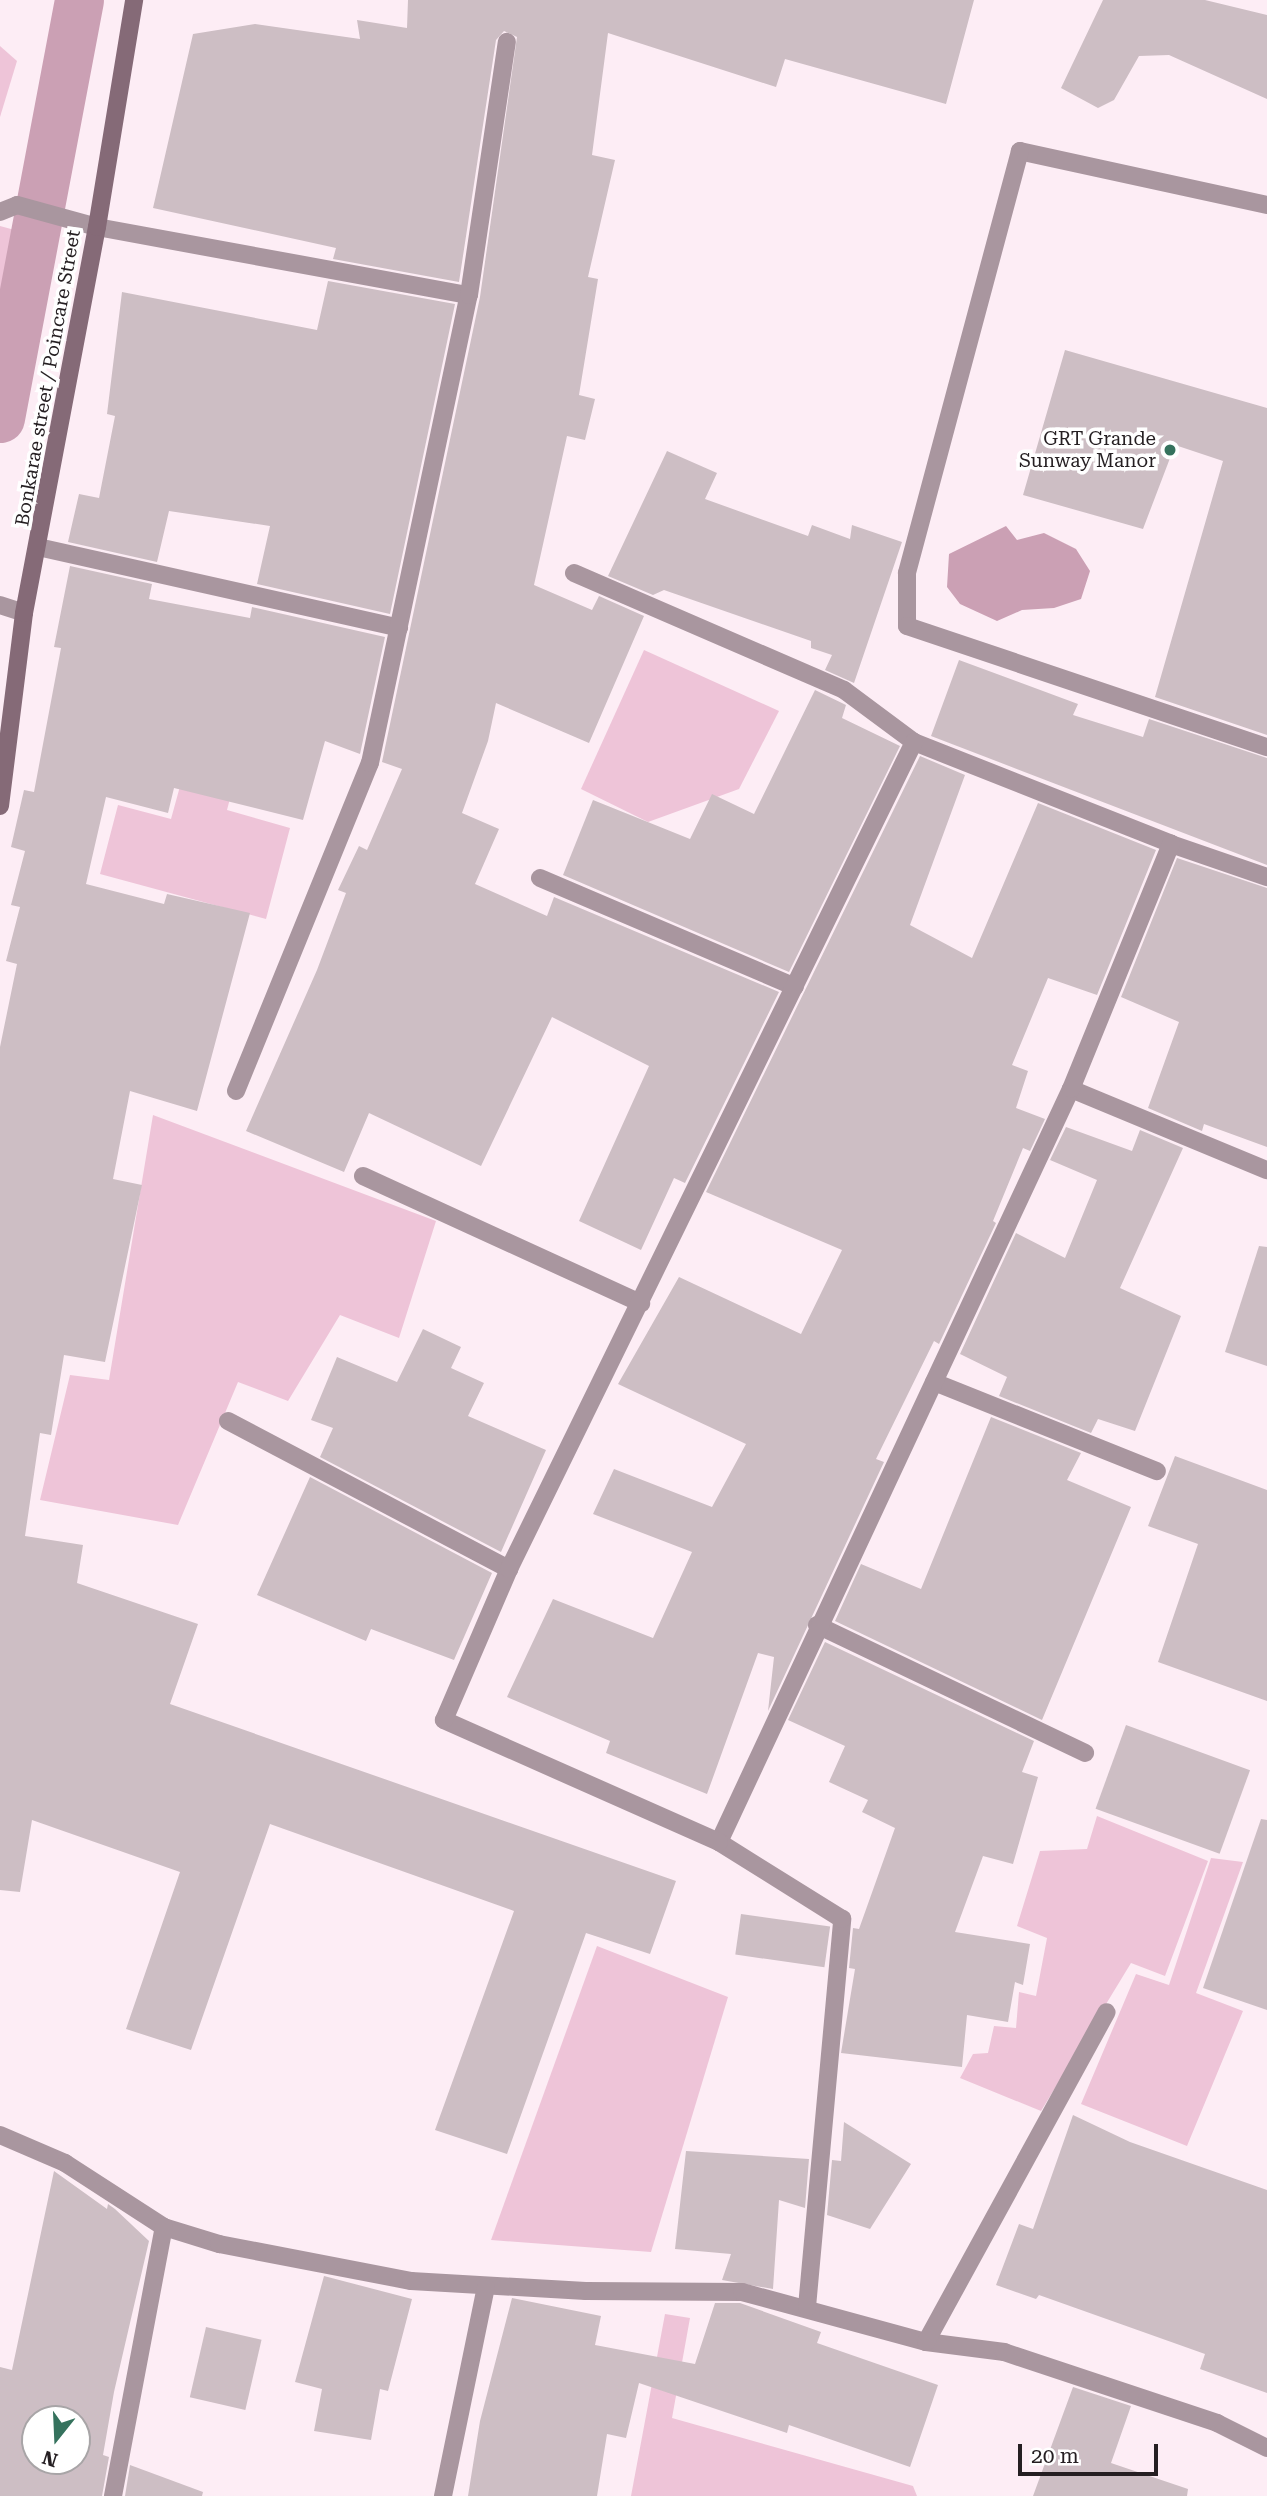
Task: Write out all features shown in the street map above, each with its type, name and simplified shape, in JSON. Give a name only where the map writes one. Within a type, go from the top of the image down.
[{"type":"street","name":"Bonkarae street / Poincare Street","points":[[0,806],[24,613],[97,227],[134,0]]},
{"type":"street","points":[[236,1091],[370,763],[469,295],[507,42]]},
{"type":"street","points":[[1267,205],[1020,151],[907,572],[907,626],[1267,747]]},
{"type":"street","points":[[0,212],[17,205],[97,227],[469,295]]},
{"type":"street","points":[[38,547],[399,628]]},
{"type":"street","points":[[574,573],[844,690],[914,742],[1171,844],[1267,877]]},
{"type":"street","points":[[0,606],[24,613]]},
{"type":"street","points":[[807,2307],[842,1919],[719,1842],[444,1720],[509,1569],[914,742]]},
{"type":"street","points":[[719,1842],[817,1626],[1071,1089],[1171,844]]},
{"type":"street","points":[[540,878],[795,987]]},
{"type":"street","points":[[1071,1089],[1267,1170]]},
{"type":"street","points":[[363,1176],[641,1303]]},
{"type":"street","points":[[934,1382],[1157,1471]]},
{"type":"street","points":[[228,1421],[509,1569]]},
{"type":"street","points":[[817,1626],[1085,1753]]},
{"type":"street","points":[[926,2343],[1108,2012]]},
{"type":"street","points":[[0,2134],[65,2163],[164,2227],[219,2244],[411,2281],[486,2287],[742,2291],[807,2307],[926,2343],[1004,2351],[1217,2423],[1267,2448]]},
{"type":"street","points":[[113,2496],[164,2227]]},
{"type":"street","points":[[443,2496],[486,2287]]},
{"type":"shaded area","points":[[0,46],[17,61],[0,117]]},
{"type":"shaded area","points":[[0,226],[22,232],[0,352]]},
{"type":"shaded area","points":[[1006,526],[1017,540],[1044,533],[1076,549],[1090,571],[1081,599],[1054,608],[1022,610],[997,621],[960,604],[947,587],[949,554]]},
{"type":"shaded area","points":[[644,650],[779,711],[739,789],[648,822],[581,789]]},
{"type":"shaded area","points":[[193,739],[242,753],[227,810],[290,828],[266,919],[100,874],[118,805],[171,819]]},
{"type":"shaded area","points":[[153,1115],[436,1221],[399,1338],[340,1315],[288,1401],[238,1382],[178,1525],[40,1500],[70,1375],[109,1380]]},
{"type":"shaded area","points":[[1097,1816],[1208,1861],[1165,1976],[1131,1963],[1041,2111],[960,2078],[973,2054],[988,2053],[994,2026],[1016,2028],[1019,1992],[1036,1996],[1047,1938],[1017,1926],[1040,1851],[1087,1849]]},
{"type":"shaded area","points":[[1211,1858],[1243,1862],[1196,1993],[1243,2011],[1187,2146],[1081,2104],[1136,1974],[1169,1985]]},
{"type":"shaded area","points":[[597,1946],[728,1997],[651,2252],[491,2240]]},
{"type":"shaded area","points":[[665,2314],[690,2318],[672,2418],[913,2486],[917,2496],[631,2496]]},
{"type":"building","points":[[408,0],[974,0],[946,104],[785,59],[776,87],[608,33],[592,155],[615,160],[588,277],[598,279],[579,395],[595,399],[585,440],[567,436],[534,585],[592,610],[599,596],[644,616],[589,743],[496,703],[488,741],[462,813],[499,829],[475,884],[547,916],[554,897],[779,992],[685,1183],[674,1178],[641,1250],[579,1221],[649,1066],[552,1017],[481,1166],[369,1113],[344,1172],[246,1131],[317,970],[346,893],[338,890],[359,846],[367,850],[402,769],[382,762],[480,297],[517,37],[504,31],[496,40],[459,282],[333,259],[336,248],[153,208],[193,34],[255,24],[360,39],[357,20],[407,28]]},
{"type":"building","points":[[1103,0],[1205,0],[1267,15],[1267,99],[1169,55],[1139,56],[1114,100],[1098,108],[1061,88]]},
{"type":"building","points":[[328,281],[455,304],[390,614],[257,584],[270,526],[169,511],[157,562],[68,542],[79,494],[99,498],[115,416],[107,414],[122,292],[317,330]]},
{"type":"building","points":[[1065,350],[1267,408],[1267,735],[1155,697],[1223,461],[1175,445],[1143,529],[1023,495]]},
{"type":"building","points":[[667,451],[717,473],[705,499],[808,536],[812,525],[850,539],[852,525],[902,542],[854,683],[825,670],[832,655],[811,648],[811,641],[664,590],[653,595],[608,576]]},
{"type":"building","points":[[70,566],[152,584],[149,599],[250,618],[252,607],[385,637],[360,754],[325,741],[303,820],[174,788],[168,813],[106,797],[86,884],[164,904],[167,894],[250,913],[197,1111],[130,1091],[113,1179],[142,1185],[105,1362],[64,1355],[51,1435],[40,1433],[25,1536],[83,1545],[77,1583],[198,1624],[170,1704],[676,1881],[650,1954],[586,1933],[507,2154],[435,2130],[514,1911],[270,1824],[191,2050],[126,2029],[180,1872],[32,1820],[20,1892],[0,1890],[0,1047],[17,964],[6,961],[20,907],[11,905],[25,851],[11,847],[24,790],[34,792],[61,648],[54,647]]},
{"type":"building","points":[[959,660],[1078,704],[1073,715],[1143,737],[1149,719],[1267,758],[1267,865],[931,736]]},
{"type":"building","points":[[815,690],[846,705],[842,718],[900,746],[789,972],[563,875],[593,800],[690,839],[712,794],[754,814]]},
{"type":"building","points":[[920,756],[965,775],[910,925],[972,958],[1038,803],[1156,850],[1097,995],[1048,978],[1012,1065],[1028,1071],[1016,1108],[1045,1119],[1030,1151],[1023,1148],[993,1221],[996,1223],[939,1344],[934,1341],[876,1459],[884,1462],[768,1711],[774,1657],[758,1653],[707,1794],[606,1753],[610,1741],[507,1697],[553,1599],[653,1638],[692,1552],[593,1514],[614,1469],[712,1507],[746,1444],[618,1384],[679,1277],[801,1334],[842,1250],[706,1192]]},
{"type":"building","points":[[1177,858],[1267,888],[1267,1147],[1204,1124],[1202,1131],[1148,1108],[1179,1022],[1121,997]]},
{"type":"building","points":[[1066,1127],[1132,1151],[1140,1130],[1183,1148],[1120,1288],[1181,1316],[1135,1431],[1098,1419],[1091,1433],[999,1396],[1007,1377],[960,1354],[1016,1233],[1065,1258],[1097,1180],[1050,1160]]},
{"type":"building","points":[[1259,1246],[1267,1247],[1267,1366],[1225,1352]]},
{"type":"building","points":[[423,1329],[461,1347],[451,1368],[484,1383],[468,1416],[546,1450],[501,1552],[320,1457],[333,1428],[311,1420],[337,1357],[397,1382]]},
{"type":"building","points":[[991,1417],[1081,1453],[1067,1480],[1131,1507],[1042,1720],[835,1621],[861,1564],[921,1589]]},
{"type":"building","points":[[1175,1456],[1267,1490],[1267,1701],[1158,1662],[1198,1544],[1148,1526]]},
{"type":"building","points":[[310,1477],[492,1573],[454,1660],[371,1629],[366,1641],[257,1595]]},
{"type":"building","points":[[825,1642],[1034,1741],[1022,1772],[1038,1777],[1013,1864],[983,1856],[955,1932],[1030,1944],[1023,1985],[1015,1982],[1008,2022],[967,2015],[962,2067],[841,2053],[855,1969],[849,1968],[853,1928],[859,1929],[895,1828],[862,1812],[868,1800],[829,1782],[845,1746],[788,1720]]},
{"type":"building","points":[[1126,1725],[1250,1770],[1220,1854],[1096,1809]]},
{"type":"building","points":[[1261,1819],[1267,1820],[1267,2010],[1203,1988]]},
{"type":"building","points":[[741,1914],[830,1927],[824,1967],[735,1955]]},
{"type":"building","points":[[1073,2115],[1130,2142],[1267,2190],[1267,2393],[1200,2369],[1205,2354],[1039,2295],[1036,2299],[996,2285],[1019,2224],[1033,2229]]},
{"type":"building","points":[[844,2122],[911,2164],[870,2229],[827,2215],[832,2160],[841,2161]]},
{"type":"building","points":[[686,2151],[809,2159],[805,2208],[779,2200],[773,2289],[722,2280],[731,2254],[675,2249]]},
{"type":"building","points":[[54,2171],[107,2209],[108,2204],[115,2209],[149,2241],[114,2392],[103,2455],[109,2457],[102,2496],[0,2496],[0,2367],[12,2370]]},
{"type":"building","points":[[324,2276],[412,2299],[388,2391],[380,2389],[371,2440],[314,2431],[322,2389],[295,2382]]},
{"type":"building","points":[[512,2298],[601,2316],[595,2345],[695,2364],[715,2303],[740,2303],[821,2332],[817,2343],[938,2385],[910,2467],[789,2425],[787,2433],[639,2383],[626,2438],[607,2434],[597,2496],[468,2496],[480,2421]]},
{"type":"building","points":[[206,2327],[262,2340],[245,2410],[190,2397]]},
{"type":"building","points":[[1073,2387],[1131,2406],[1111,2463],[1188,2489],[1187,2496],[1033,2496]]},
{"type":"building","points":[[130,2465],[203,2492],[202,2496],[125,2496]]},
{"type":"waterway","points":[[0,418],[79,0]]},
{"type":"place","name":"GRT Grande Sunway Manor","points":[[1170,450]]}]
